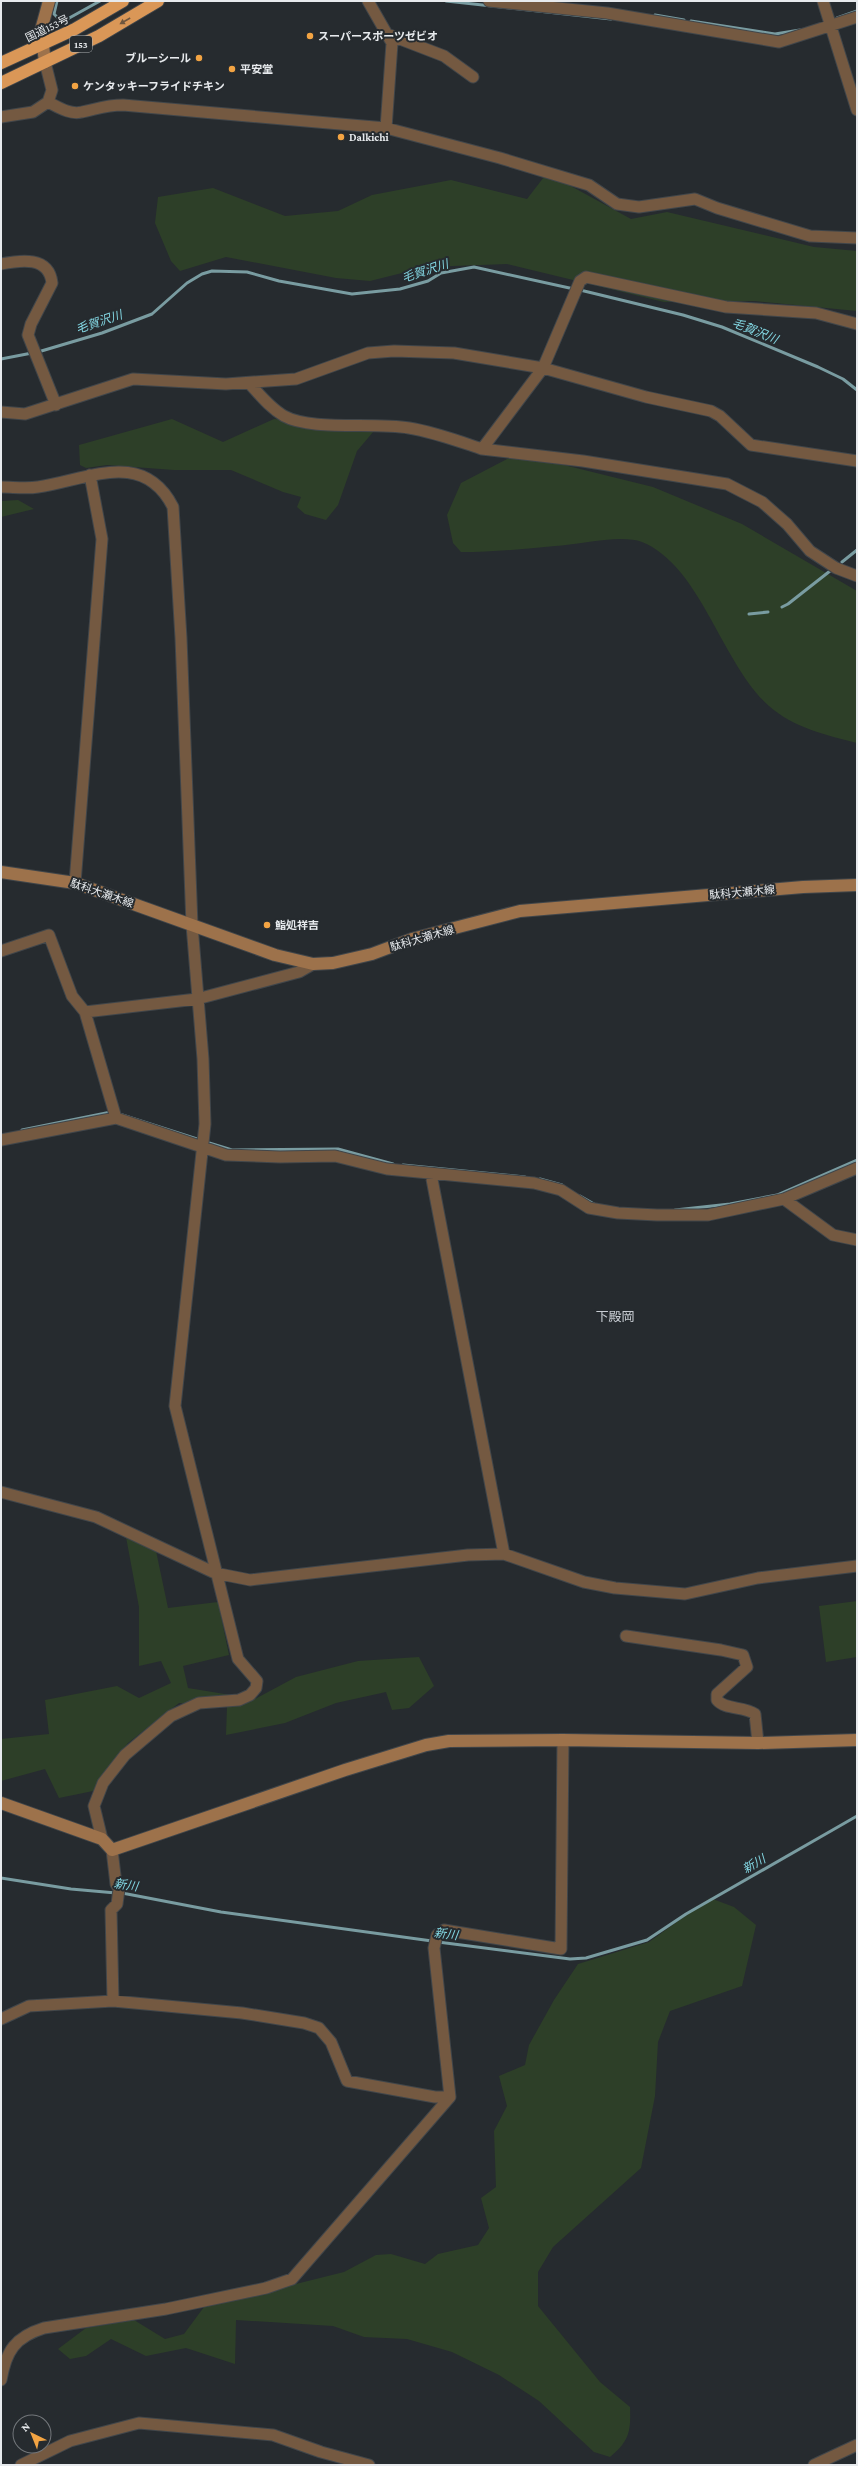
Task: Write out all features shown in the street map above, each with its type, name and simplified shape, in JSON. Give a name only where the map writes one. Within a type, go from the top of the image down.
[{"type":"highway","name":"国道153号","points":[[1,63],[42,45],[123,1]]},
{"type":"highway","name":"153","points":[[1,83],[99,36],[158,1]]},
{"type":"street","points":[[1,117],[33,112],[48,102],[52,90],[42,45],[42,22],[49,1]]},
{"type":"street","points":[[368,1],[392,44],[386,128]]},
{"type":"street","points":[[489,1],[607,13],[779,42],[830,27],[857,17]]},
{"type":"street","points":[[823,1],[857,110]]},
{"type":"street","points":[[387,34],[444,56],[473,77]]},
{"type":"street","points":[[48,102],[66,111],[81,113],[107,105],[123,105],[386,128],[500,158],[589,185],[617,204],[639,207],[695,199],[717,208],[810,236],[857,238]]},
{"type":"street","points":[[1,264],[23,260],[39,263],[50,271],[52,276],[52,283],[48,294],[31,324],[28,335],[56,405]]},
{"type":"street","points":[[482,449],[543,368],[580,283],[586,276],[726,307],[816,314],[857,324]]},
{"type":"street","points":[[1,412],[25,414],[133,379],[249,383],[296,379],[368,353],[454,353],[543,368],[646,397],[712,411],[720,416],[751,444],[857,462]]},
{"type":"street","points":[[249,383],[267,404],[285,417],[305,424],[379,425],[409,428],[447,436],[482,449],[582,461],[727,484],[762,502],[787,524],[810,551],[836,568],[857,576]]},
{"type":"street","points":[[1,487],[37,487],[90,475],[119,471],[136,473],[152,481],[166,492],[173,507],[181,638],[192,925],[205,1124],[201,1145],[174,1406],[215,1573],[238,1659],[257,1681],[256,1688],[250,1695],[239,1700],[199,1703],[171,1716],[125,1755],[103,1783],[94,1806],[102,1839]]},
{"type":"street","points":[[76,883],[102,539],[90,475]]},
{"type":"street","name":"駄科大瀬木線","points":[[1,872],[76,883],[276,955],[313,964],[333,963],[372,954],[412,939],[520,910],[803,887],[857,885]]},
{"type":"street","points":[[1,952],[48,935],[72,996],[85,1012],[115,1114]]},
{"type":"street","points":[[85,1012],[197,999],[299,972],[313,964]]},
{"type":"street","points":[[1,1140],[115,1114],[226,1155],[280,1157],[335,1156],[387,1169],[534,1183],[561,1190],[589,1208],[618,1213],[657,1216],[708,1215],[784,1199],[857,1168]]},
{"type":"street","points":[[431,1174],[504,1554]]},
{"type":"street","points":[[784,1199],[834,1235],[857,1240]]},
{"type":"street","points":[[1,1492],[96,1517],[215,1573],[250,1580],[468,1555],[504,1554],[584,1582],[615,1588],[685,1594],[758,1578],[857,1566]]},
{"type":"street","points":[[626,1636],[721,1650],[743,1655],[747,1667],[717,1694],[716,1700],[720,1704],[748,1709],[755,1714],[758,1743]]},
{"type":"street","points":[[112,1850],[345,1770],[426,1745],[449,1741],[563,1740],[758,1743],[857,1740]]},
{"type":"street","points":[[1,2380],[4,2360],[11,2348],[28,2333],[44,2328],[166,2309],[266,2288],[292,2280],[450,2097],[434,1948],[437,1935],[444,1930],[561,1949],[563,1740]]},
{"type":"street","points":[[1,1803],[102,1839],[112,1850],[118,1894],[117,1904],[111,1910],[113,2001]]},
{"type":"street","points":[[1,2019],[29,2006],[113,2001],[242,2013],[304,2023],[319,2028],[331,2042],[347,2081],[435,2097],[450,2097]]},
{"type":"street","points":[[22,2465],[70,2441],[139,2423],[273,2435],[321,2452],[369,2465]]},
{"type":"street","points":[[814,2465],[857,2445]]},
{"type":"green space","points":[[547,173],[631,219],[667,212],[814,247],[857,251],[857,311],[755,301],[664,302],[507,264],[426,267],[370,281],[336,278],[226,257],[180,271],[171,261],[155,223],[158,197],[213,188],[285,216],[338,211],[372,195],[451,180],[527,199]]},
{"type":"green space","points":[[172,419],[223,442],[274,419],[379,425],[357,451],[338,505],[326,520],[305,514],[297,507],[301,497],[283,492],[231,470],[174,470],[107,465],[86,468],[80,465],[79,445]]},
{"type":"green space","points":[[509,458],[564,465],[653,487],[742,524],[857,591],[857,743],[811,730],[789,720],[769,706],[752,688],[737,666],[710,617],[680,572],[662,554],[642,542],[611,539],[520,549],[461,552],[453,543],[447,515],[461,483]]},
{"type":"green space","points":[[18,500],[34,509],[1,517],[1,501]]},
{"type":"green space","points":[[126,1537],[156,1551],[168,1608],[218,1602],[229,1655],[183,1666],[188,1688],[255,1699],[296,1677],[358,1661],[419,1657],[434,1686],[409,1708],[392,1710],[386,1692],[336,1703],[285,1723],[226,1735],[227,1707],[179,1703],[128,1743],[93,1791],[59,1798],[45,1769],[1,1781],[1,1739],[49,1734],[45,1700],[117,1686],[139,1698],[171,1683],[161,1661],[139,1666],[139,1607]]},
{"type":"green space","points":[[857,1601],[857,1657],[826,1662],[819,1606]]},
{"type":"green space","points":[[710,1898],[734,1907],[756,1925],[742,1986],[670,2011],[658,2042],[655,2096],[641,2168],[553,2247],[538,2272],[538,2306],[600,2382],[630,2407],[628,2435],[621,2446],[610,2457],[594,2452],[539,2401],[499,2375],[452,2352],[407,2339],[364,2337],[333,2326],[236,2320],[235,2364],[186,2348],[146,2356],[111,2339],[86,2356],[70,2359],[58,2349],[86,2328],[134,2320],[165,2339],[184,2334],[204,2307],[344,2272],[376,2255],[391,2254],[425,2264],[438,2254],[478,2245],[489,2228],[481,2198],[496,2187],[494,2131],[507,2106],[499,2076],[525,2065],[529,2045],[554,2000],[578,1964],[649,1942]]},
{"type":"waterway","points":[[57,1],[54,14],[62,22],[100,1]]},
{"type":"waterway","points":[[446,1],[611,19]]},
{"type":"waterway","points":[[837,18],[857,11]]},
{"type":"waterway","points":[[655,15],[684,20]]},
{"type":"waterway","points":[[691,21],[775,34],[800,30]]},
{"type":"waterway","name":"毛賀沢川","points":[[38,352],[102,333],[152,314],[187,283],[202,274],[212,271],[247,272],[279,281],[352,294],[400,289],[428,281],[441,273],[474,267],[574,289]]},
{"type":"waterway","name":"毛賀沢川","points":[[580,290],[683,315],[722,327],[818,367],[843,379],[857,390]]},
{"type":"waterway","name":"毛賀沢川","points":[[1,359],[32,353]]},
{"type":"waterway","points":[[842,562],[857,550]]},
{"type":"waterway","points":[[782,607],[830,571]]},
{"type":"waterway","points":[[749,614],[768,612]]},
{"type":"waterway","points":[[22,1130],[111,1112]]},
{"type":"waterway","points":[[116,1113],[197,1139]]},
{"type":"waterway","points":[[206,1142],[232,1150],[338,1149],[393,1164]]},
{"type":"waterway","points":[[675,1210],[730,1204],[777,1195],[857,1160]]},
{"type":"waterway","points":[[403,1165],[525,1177]]},
{"type":"waterway","points":[[540,1179],[562,1185]]},
{"type":"waterway","points":[[580,1196],[594,1204]]},
{"type":"waterway","name":"新川","points":[[438,1942],[570,1959],[586,1958],[647,1940],[686,1914],[857,1816]]},
{"type":"waterway","name":"新川","points":[[1,1878],[71,1889],[116,1893]]},
{"type":"waterway","name":"新川","points":[[122,1893],[221,1912],[432,1941]]},
{"type":"place","name":"スーパースポーツゼビオ","points":[[310,36]]},
{"type":"place","name":"ブルーシール","points":[[199,58]]},
{"type":"place","name":"平安堂","points":[[232,69]]},
{"type":"place","name":"ケンタッキーフライドチキン","points":[[75,86]]},
{"type":"place","name":"Dalkichi","points":[[341,137]]},
{"type":"place","name":"鮨処祥吉","points":[[267,925]]},
{"type":"district","name":"下殿岡","points":[[615,1316]]}]
